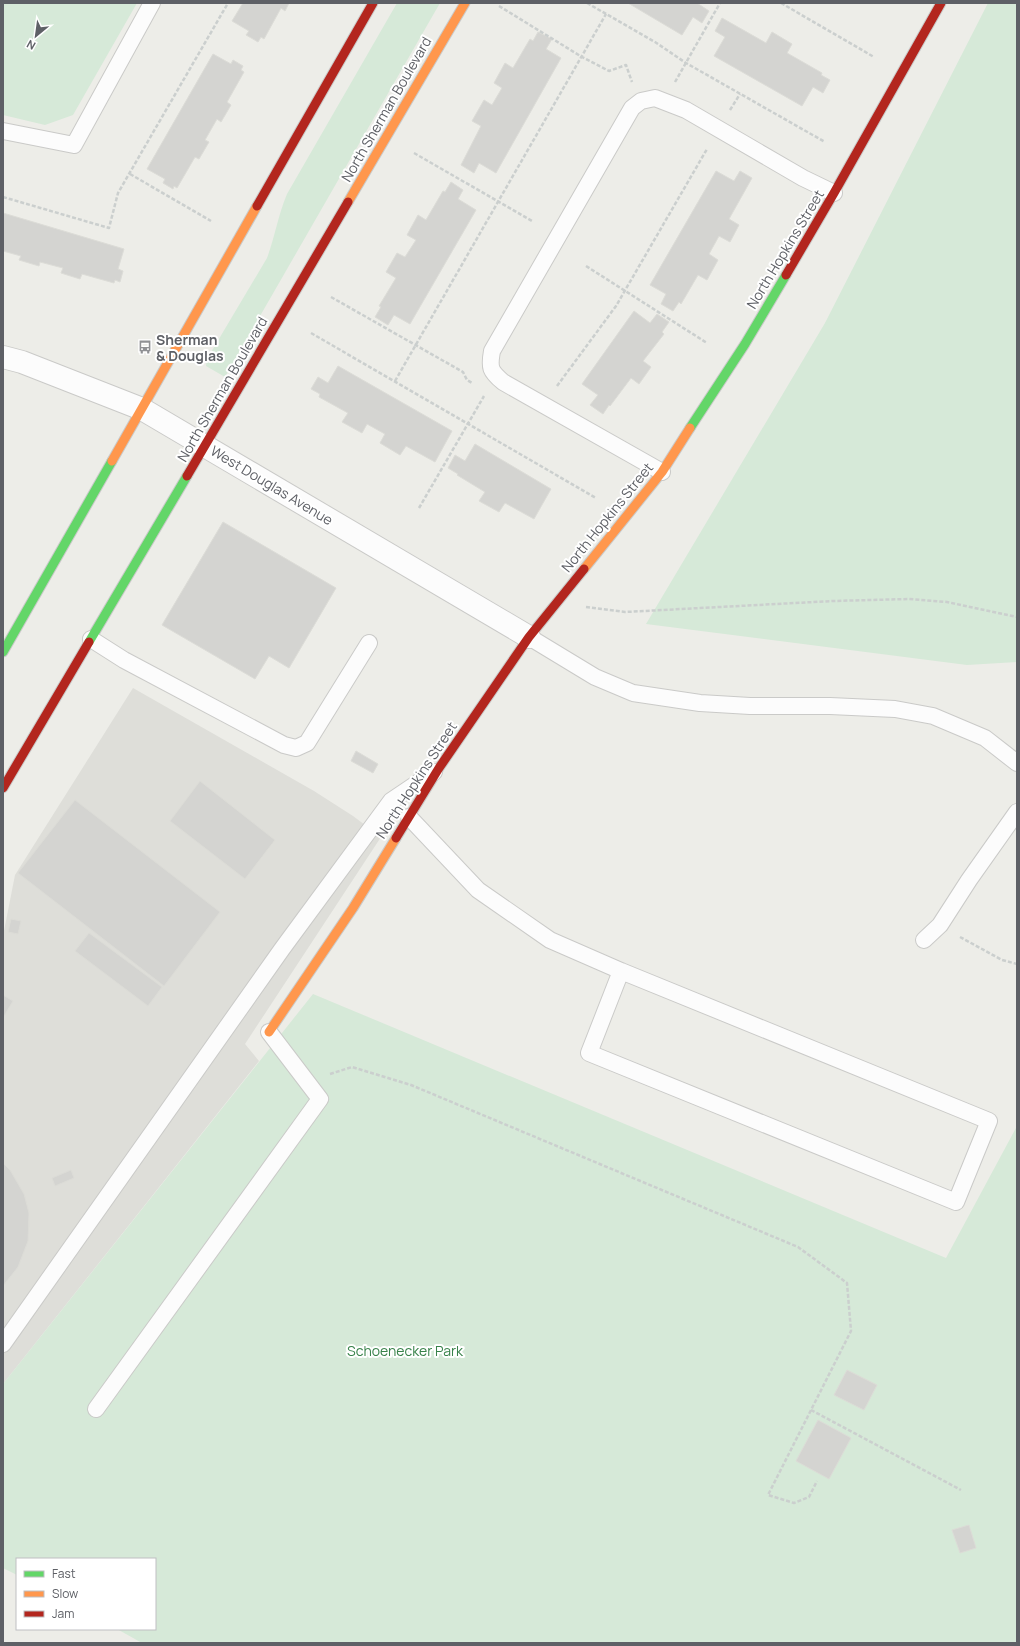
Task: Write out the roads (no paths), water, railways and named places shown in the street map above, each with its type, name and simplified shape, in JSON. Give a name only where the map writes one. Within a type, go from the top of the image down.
[{"type":"main road","points":[[3,652],[373,3]]},
{"type":"main road","name":"North Sherman Boulevard","points":[[3,788],[465,3]]},
{"type":"main road","name":"North Hopkins Street","points":[[269,1032],[353,908],[439,768],[529,637],[662,472],[745,344],[834,194],[941,3]]},
{"type":"street","name":"West Douglas Avenue","points":[[3,357],[22,362],[142,408],[529,637]]},
{"type":"lane","points":[[3,132],[74,146],[152,3]]},
{"type":"lane","points":[[662,472],[502,382],[493,374],[489,365],[492,351],[632,108],[641,101],[655,98],[686,110],[803,178],[834,194]]},
{"type":"lane","points":[[529,637],[595,677],[633,694],[700,703],[750,706],[830,706],[895,709],[933,716],[985,738],[1017,763]]},
{"type":"lane","points":[[91,639],[124,660],[284,745],[296,748],[307,743],[369,643]]},
{"type":"lane","points":[[3,1344],[282,949],[391,801],[439,768]]},
{"type":"lane","points":[[924,940],[940,925],[969,880],[1017,812]]},
{"type":"lane","points":[[409,817],[478,890],[550,940],[621,971],[989,1121],[956,1202],[589,1052],[621,971]]},
{"type":"lane","points":[[96,1409],[320,1099],[269,1032]]},
{"type":"place","name":"Sherman & Douglas","points":[[145,347]]},
{"type":"park label","name":"Schoenecker Park","points":[[405,1350]]}]
